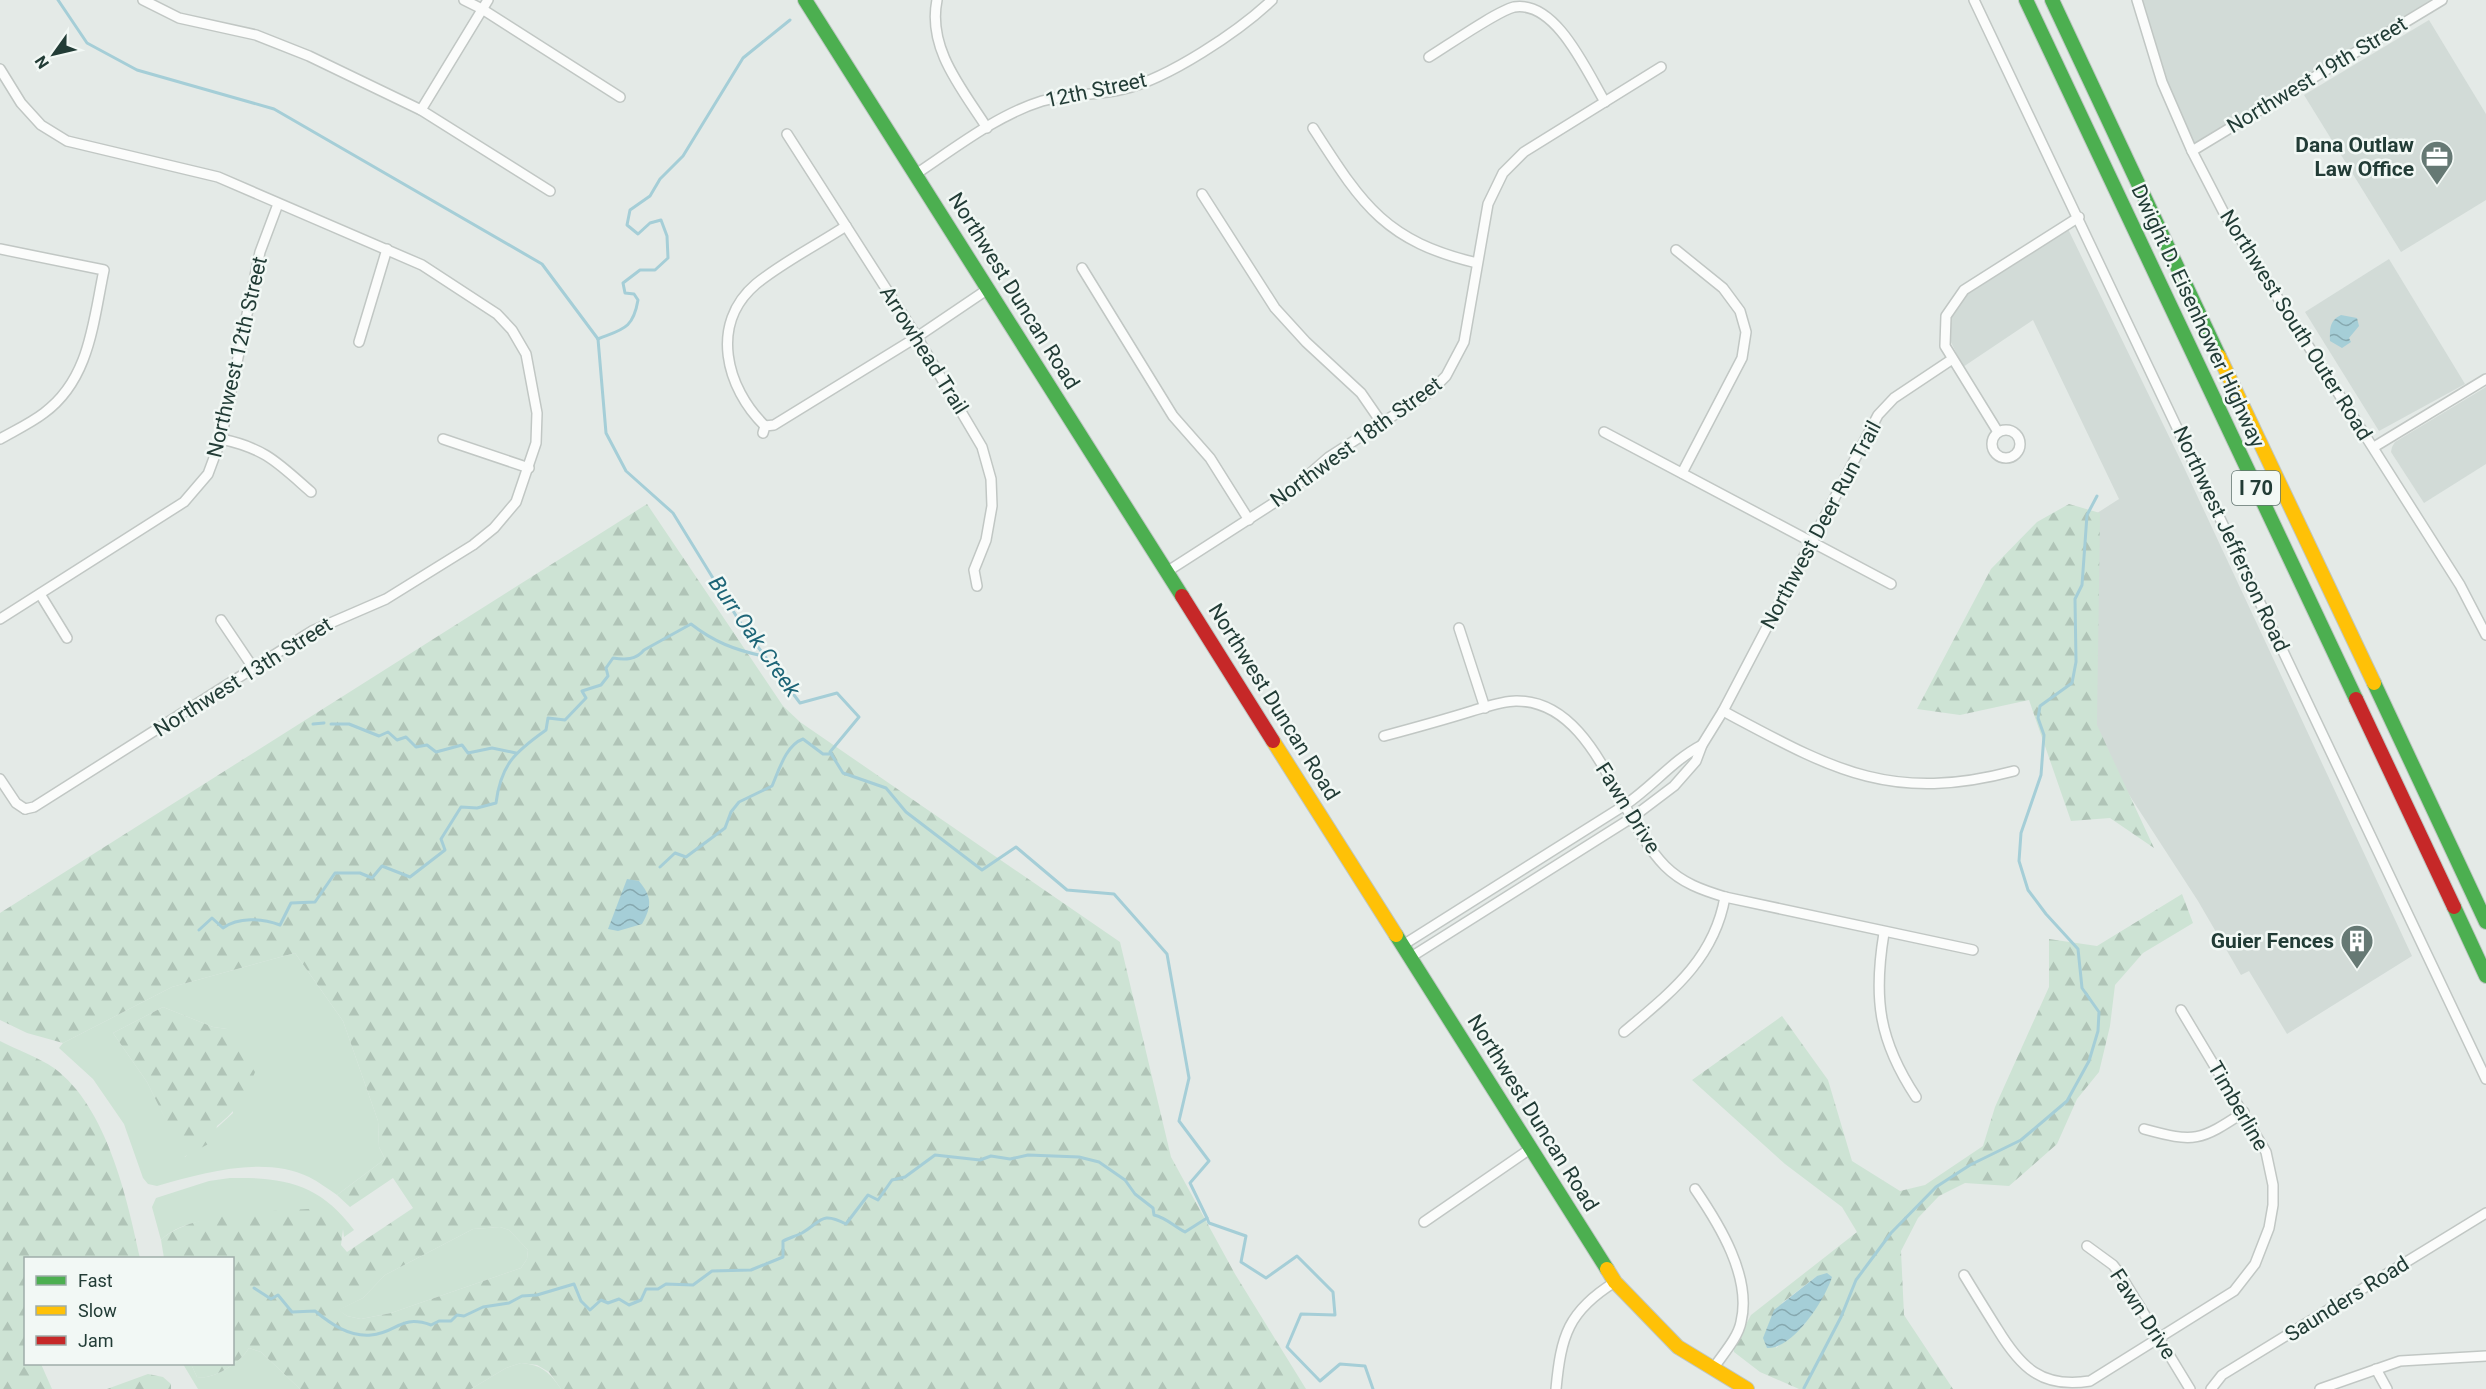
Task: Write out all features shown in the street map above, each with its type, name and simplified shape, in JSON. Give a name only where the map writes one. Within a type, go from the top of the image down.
[{"type":"main road","name":"Northwest Duncan Road","points":[[805,0],[1168,571],[1615,1282],[1678,1347],[1747,1389]]},
{"type":"main road","name":"Dwight D. Eisenhower Highway","points":[[2025,0],[2486,976]]},
{"type":"main road","name":"Dwight D. Eisenhower Highway","points":[[2052,0],[2486,922]]},
{"type":"street","points":[[143,0],[178,18],[256,35],[281,44],[421,110],[550,191]]},
{"type":"street","points":[[464,0],[482,9],[620,97]]},
{"type":"street","points":[[421,110],[488,0]]},
{"type":"street","points":[[937,0],[935,22],[942,54],[987,128]]},
{"type":"street","name":"12th Street","points":[[916,174],[987,128],[1042,101],[1063,96],[1123,89],[1161,75],[1252,17],[1272,0]]},
{"type":"street","name":"Northwest Jefferson Road","points":[[1974,0],[2079,217],[2486,1079]]},
{"type":"street","name":"Northwest South Outer Road","points":[[2137,0],[2162,82],[2192,151],[2224,213],[2460,585],[2486,635]]},
{"type":"street","name":"Northwest 19th Street","points":[[2192,151],[2442,0]]},
{"type":"street","points":[[1429,57],[1514,7],[1537,9],[1558,26],[1605,102]]},
{"type":"street","name":"Northwest 18th Street","points":[[1168,571],[1283,497],[1329,456],[1430,392],[1446,376],[1464,342],[1488,204],[1503,173],[1524,152],[1661,67]]},
{"type":"street","name":"Northwest 13th Street","points":[[0,69],[21,103],[41,125],[67,141],[218,177],[422,265],[497,314],[512,330],[526,354],[537,413],[536,443],[516,502],[494,528],[473,545],[386,599],[312,631],[34,807],[25,809]]},
{"type":"street","points":[[1312,128],[1352,188],[1384,224],[1422,247],[1477,263]]},
{"type":"street","name":"Arrowhead Trail","points":[[787,134],[973,428],[982,447],[991,479],[992,506],[986,540],[974,570],[977,586]]},
{"type":"street","points":[[1202,194],[1275,308],[1306,342],[1361,393],[1381,422]]},
{"type":"street","name":"Northwest 12th Street","points":[[0,619],[184,502],[208,474],[221,439],[260,252],[278,204]]},
{"type":"street","points":[[1998,432],[1951,360],[1945,346],[1943,329],[1949,310],[1964,290],[2079,217]]},
{"type":"street","points":[[846,226],[757,284],[737,307],[728,329],[728,358],[736,386],[764,430],[774,426],[916,337],[988,289]]},
{"type":"street","points":[[0,249],[104,270],[88,350],[73,382],[44,413],[0,439]]},
{"type":"street","points":[[359,342],[387,249]]},
{"type":"street","points":[[1676,250],[1723,288],[1740,311],[1746,332],[1742,358],[1682,473]]},
{"type":"street","points":[[1082,268],[1173,416],[1210,458],[1249,520]]},
{"type":"street","name":"Northwest Deer Run Trail","points":[[1411,957],[1633,817],[1685,776],[1696,761],[1701,745],[1723,711],[1886,405],[1951,360]]},
{"type":"street","points":[[2374,447],[2486,379]]},
{"type":"street","points":[[1604,432],[1891,584]]},
{"type":"street","points":[[221,439],[242,443],[269,454],[311,492]]},
{"type":"street","points":[[443,439],[529,468]]},
{"type":"street","points":[[40,594],[67,638]]},
{"type":"street","points":[[222,620],[254,669]]},
{"type":"street","points":[[1459,628],[1485,708]]},
{"type":"street","name":"Fawn Drive","points":[[1384,736],[1514,701],[1543,705],[1557,711],[1580,732],[1665,866],[1694,887],[1725,897],[1884,933],[1973,950]]},
{"type":"street","points":[[1723,711],[1808,756],[1851,773],[1877,780],[1914,784],[1956,783],[2014,771]]},
{"type":"street","name":"Northwest Deer Run Trail","points":[[1403,945],[1625,805],[1646,790],[1686,754],[1701,745]]},
{"type":"street","points":[[0,779],[16,803],[25,809],[21,820]]},
{"type":"street","points":[[1518,872],[1526,885]]},
{"type":"street","points":[[1624,1032],[1695,965],[1720,923],[1725,897]]},
{"type":"street","points":[[1884,933],[1878,969],[1879,1007],[1894,1060],[1916,1097]]},
{"type":"street","name":"Timberline","points":[[1964,1275],[2019,1365],[2030,1375],[2052,1385],[2080,1385],[2091,1381],[2234,1291],[2246,1278],[2263,1248],[2273,1205],[2273,1185],[2266,1152],[2181,1010]]},
{"type":"street","points":[[2144,1129],[2180,1139],[2203,1137],[2244,1112]]},
{"type":"street","points":[[1424,1222],[1530,1149]]},
{"type":"street","points":[[1695,1190],[1731,1245],[1742,1296],[1742,1322],[1713,1369]]},
{"type":"street","name":"Saunders Road","points":[[2211,1389],[2222,1375],[2486,1213]]},
{"type":"street","name":"Fawn Drive","points":[[2087,1246],[2113,1265],[2190,1389]]},
{"type":"street","points":[[1556,1389],[1559,1353],[1569,1324],[1594,1296],[1615,1282]]},
{"type":"street","points":[[2320,1389],[2400,1361],[2486,1356]]},
{"type":"street","points":[[2376,1369],[2387,1389]]},
{"type":"shaded area","points":[[2137,0],[2442,0],[2192,151]]},
{"type":"shaded area","points":[[2429,20],[2486,114],[2486,200],[2401,252],[2304,95]]},
{"type":"shaded area","points":[[2068,229],[2180,459],[2412,956],[2287,1034],[2249,971],[2241,975],[2198,901],[2026,636],[2052,542],[2119,499],[2033,320],[1963,367],[1949,338],[1949,317],[1965,295]]},
{"type":"shaded area","points":[[2389,259],[2465,384],[2379,431],[2305,312]]},
{"type":"shaded area","points":[[2486,387],[2486,464],[2424,503],[2391,452],[2392,447],[2395,442]]},
{"type":"green space","points":[[647,504],[783,706],[800,722],[1120,942],[1171,1157],[1235,1274],[1306,1389],[561,1389],[549,1372],[537,1365],[521,1363],[506,1368],[471,1389],[300,1389],[261,1352],[249,1348],[234,1363],[234,1257],[164,1257],[161,1240],[175,1230],[214,1218],[237,1214],[322,1208],[330,1213],[343,1229],[341,1245],[347,1252],[413,1208],[393,1178],[350,1207],[337,1195],[385,1159],[379,1147],[378,1121],[343,1021],[295,953],[172,987],[63,1043],[27,1033],[0,1020],[0,913]],"holes":[[[500,1227],[509,1230],[528,1250],[527,1259],[521,1268],[391,1313],[361,1319],[347,1316],[339,1310],[363,1298],[385,1275],[473,1229]]]},
{"type":"green space","points":[[2069,504],[2100,513],[2097,725],[2154,848],[2110,818],[2071,821],[2029,700],[1960,715],[1917,709],[1991,569],[2037,522]]},
{"type":"green space","points":[[2182,894],[2193,923],[2143,953],[2115,985],[2110,1026],[2099,1072],[2077,1099],[2057,1144],[2009,1186],[1965,1183],[1939,1196],[1918,1218],[1901,1251],[1904,1315],[1953,1389],[1799,1389],[1760,1372],[1734,1352],[1734,1347],[1751,1315],[1857,1232],[1842,1207],[1785,1164],[1692,1080],[1782,1016],[1828,1080],[1852,1161],[1900,1191],[1925,1185],[1983,1146],[1995,1107],[2049,987],[2049,939],[2097,946]],"holes":[[[1817,1276],[1805,1324],[1776,1348],[1782,1303]]]},
{"type":"green space","points":[[295,953],[343,1021],[378,1121],[379,1147],[385,1159],[337,1195],[309,1177],[273,1167],[233,1168],[157,1186],[148,1184],[143,1178],[124,1124],[93,1079],[59,1048],[63,1043],[172,987]],"holes":[[[163,1007],[213,1027],[227,1029],[233,1113],[185,1157],[147,1082],[113,1033]]]},
{"type":"green space","points":[[163,1007],[213,1027],[227,1029],[255,1072],[240,1102],[217,1126],[214,1141],[184,1157],[147,1082],[113,1033]]},
{"type":"green space","points":[[0,1041],[54,1068],[72,1085],[88,1106],[112,1155],[129,1208],[140,1257],[24,1257],[24,1365],[41,1365],[52,1389],[0,1389]]},
{"type":"green space","points":[[230,1178],[268,1179],[300,1186],[328,1202],[354,1230],[344,1237],[343,1229],[273,1220],[222,1219],[178,1228],[161,1240],[152,1207],[156,1198],[209,1181]]},
{"type":"green space","points":[[500,1227],[509,1230],[528,1250],[527,1259],[521,1268],[391,1313],[361,1319],[347,1316],[338,1310],[363,1298],[385,1275],[473,1229]]},
{"type":"green space","points":[[249,1348],[261,1352],[300,1389],[198,1389],[184,1365],[191,1365],[197,1377],[211,1376],[234,1365]]},
{"type":"green space","points":[[521,1363],[544,1370],[561,1389],[471,1389],[506,1368]]},
{"type":"green space","points":[[191,1365],[231,1365],[211,1376],[197,1377]]},
{"type":"green space","points":[[148,1374],[163,1377],[171,1384],[171,1389],[107,1389]]},
{"type":"water","points":[[2341,315],[2357,318],[2359,326],[2349,338],[2351,342],[2342,348],[2330,341],[2332,323]]},
{"type":"water","points":[[627,879],[639,881],[643,887],[649,902],[648,912],[642,924],[618,931],[608,929]]},
{"type":"water","points":[[1827,1273],[1832,1277],[1828,1287],[1806,1322],[1787,1341],[1767,1348],[1763,1338],[1774,1310],[1817,1276]]},
{"type":"waterway","points":[[58,0],[87,43],[137,70],[274,109],[542,264],[598,339]]},
{"type":"waterway","points":[[598,339],[626,327],[633,317],[638,300],[634,294],[625,293],[623,283],[640,270],[655,270],[668,258],[667,236],[661,220],[650,223],[638,234],[627,225],[630,210],[650,196],[660,179],[683,156],[743,58],[790,20]]},
{"type":"waterway","name":"Burr Oak Creek","points":[[598,339],[606,433],[626,471],[673,513],[743,627],[800,703],[837,693],[859,717],[830,752],[843,773],[886,788],[906,812],[982,870],[1016,847],[1067,890],[1114,894],[1167,954],[1189,1078],[1179,1121],[1209,1161],[1190,1183],[1209,1223],[1246,1236],[1241,1262],[1266,1278],[1297,1256],[1333,1292],[1335,1315],[1301,1314],[1287,1347],[1320,1381],[1340,1364],[1365,1366],[1373,1389]]},
{"type":"waterway","points":[[1804,1388],[1841,1317],[1856,1280],[1891,1233],[1936,1187],[1970,1165],[2021,1140],[2067,1101],[2089,1061],[2098,1031],[2099,1012],[2082,988],[2078,949],[2028,890],[2019,861],[2021,833],[2041,775],[2044,735],[2038,718],[2040,706],[2072,683],[2076,662],[2075,599],[2082,585],[2087,515],[2097,496]]},
{"type":"waterway","points":[[199,930],[212,918],[223,928],[243,920],[266,921],[280,925],[291,903],[315,902],[335,873],[360,873],[372,878],[382,866],[410,877],[445,850],[441,839],[461,807],[477,808],[496,803],[502,778],[511,760],[546,730],[548,718],[565,720],[586,698],[582,691],[601,685],[608,676],[606,668],[613,658],[634,657],[691,624],[725,644],[763,656]]},
{"type":"waterway","points":[[313,724],[324,723]]},
{"type":"waterway","points":[[331,724],[349,724],[379,736],[388,732],[397,740],[406,737],[416,747],[427,745],[436,752],[462,745],[468,753],[492,748],[516,753]]},
{"type":"waterway","points":[[660,867],[675,853],[686,857],[725,828],[731,812],[739,802],[772,786],[784,759],[797,742],[803,739],[823,754],[832,754]]},
{"type":"waterway","points":[[254,1288],[271,1299],[278,1295],[292,1312],[315,1311],[341,1329],[363,1335],[380,1334],[405,1323],[421,1322],[431,1325],[439,1321],[451,1321],[457,1315],[464,1316],[483,1307],[509,1303],[522,1296],[537,1295],[574,1284],[581,1301],[590,1310],[601,1300],[608,1303],[619,1299],[629,1305],[641,1300],[646,1289],[658,1289],[666,1284],[693,1285],[712,1271],[751,1270],[783,1257],[783,1241],[802,1233],[822,1219],[831,1218],[846,1224],[868,1195],[878,1200],[892,1180],[905,1177],[935,1155],[980,1160],[991,1156],[1010,1159],[1028,1155],[1079,1157],[1099,1162],[1125,1180],[1135,1194],[1153,1208],[1154,1215],[1185,1232],[1207,1218]]},
{"type":"traffic: fast","points":[[805,0],[1182,596]]},
{"type":"traffic: fast","points":[[2026,0],[2356,699]]},
{"type":"traffic: fast","points":[[2052,0],[2219,356]]},
{"type":"traffic: fast","points":[[2374,683],[2486,922]]},
{"type":"traffic: fast","points":[[2454,907],[2486,976]]},
{"type":"traffic: fast","points":[[1396,935],[1607,1269]]},
{"type":"traffic: slow","points":[[2219,356],[2374,683]]},
{"type":"traffic: slow","points":[[1273,741],[1396,935]]},
{"type":"traffic: slow","points":[[1607,1269],[1615,1282],[1678,1347],[1747,1389]]},
{"type":"traffic: jam","points":[[1182,596],[1273,741]]},
{"type":"traffic: jam","points":[[2356,699],[2454,907]]},
{"type":"place","name":"Dana Outlaw Law Office","points":[[2437,186]]},
{"type":"place","name":"Guier Fences","points":[[2357,970]]}]
